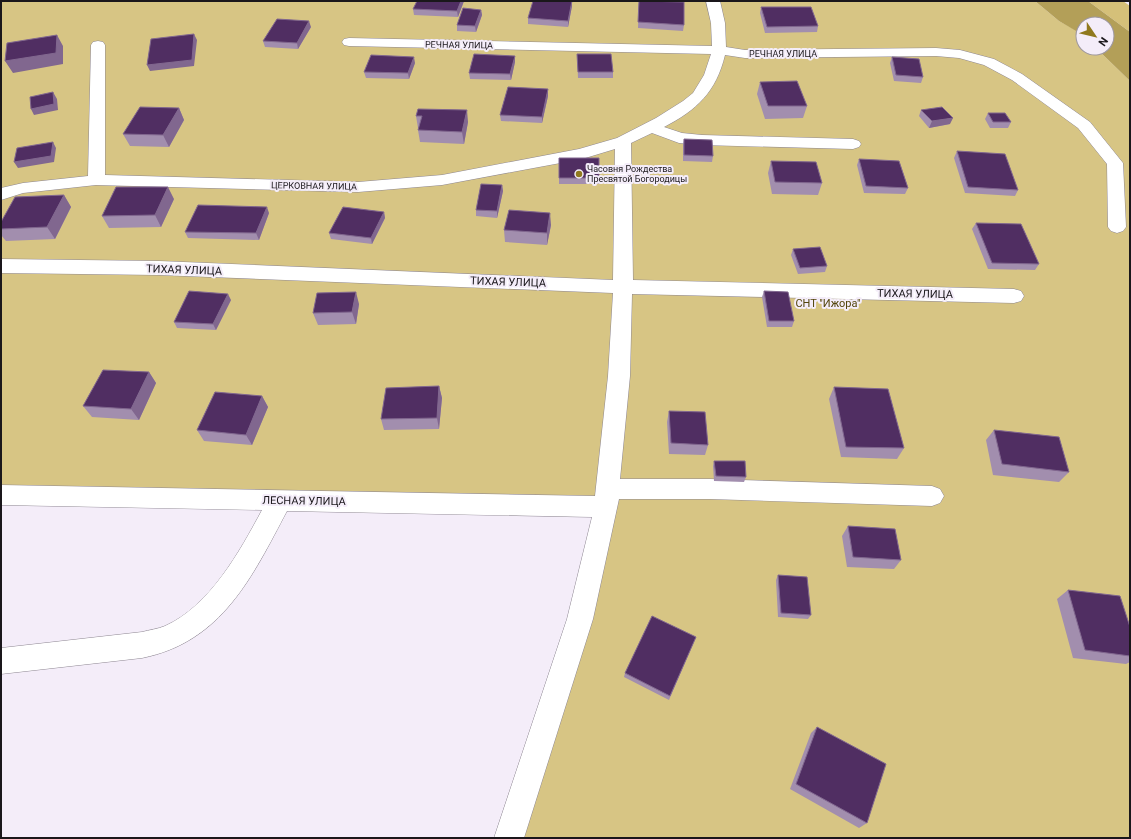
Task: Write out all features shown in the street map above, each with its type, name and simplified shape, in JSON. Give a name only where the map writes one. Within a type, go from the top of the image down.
[{"type":"street","points":[[713,1],[720,32],[720,50]]},
{"type":"street","name":"РЕЧНАЯ УЛИЦА","points":[[349,42],[720,50],[752,54],[936,52],[960,54],[989,62],[1017,77],[1084,125],[1115,163],[1117,227]]},
{"type":"street","points":[[96,180],[98,45]]},
{"type":"street","name":"ЦЕРКОВНАЯ УЛИЦА","points":[[1,194],[23,188],[96,180],[358,187],[442,180],[517,168],[582,154],[623,141],[668,118],[698,97],[710,78],[720,50]]},
{"type":"street","points":[[650,127],[679,138],[702,140],[853,144]]},
{"type":"street","points":[[509,838],[580,619],[607,498],[619,376],[623,287],[623,141]]},
{"type":"street","name":"ТИХАЯ УЛИЦА","points":[[1,266],[159,268],[623,287],[1014,296]]},
{"type":"street","name":"ЛЕСНАЯ УЛИЦА","points":[[1,495],[280,501],[607,498],[710,488],[932,496]]},
{"type":"street","points":[[1,661],[150,644],[179,633],[209,611],[231,584],[252,555],[280,501]]},
{"type":"green space","name":"СНТ \"Ижора\"","points":[[1,1],[1035,1],[1059,21],[1075,30],[1075,56],[1104,56],[1130,81],[1130,838],[509,838],[606,507],[1,495]]},
{"type":"shaded area","points":[[1035,1],[1088,1],[1108,16],[1075,16],[1075,30],[1059,21]]},
{"type":"shaded area","points":[[1088,1],[1123,1],[1130,6],[1130,32],[1115,21],[1115,16],[1108,16]]},
{"type":"shaded area","points":[[1115,21],[1130,32],[1130,81],[1104,56],[1115,56]]},
{"type":"building","points":[[417,1],[461,1],[457,11],[413,9]]},
{"type":"building","points":[[533,1],[572,1],[568,21],[528,18]]},
{"type":"building","points":[[639,1],[684,2],[684,25],[638,22]]},
{"type":"building","points":[[761,7],[811,7],[818,26],[767,27]]},
{"type":"building","points":[[463,8],[481,10],[475,26],[457,25]]},
{"type":"building","points":[[277,19],[309,21],[297,43],[263,41]]},
{"type":"building","points":[[194,34],[192,60],[147,65],[151,39]]},
{"type":"building","points":[[57,35],[56,53],[5,61],[7,43]]},
{"type":"building","points":[[474,54],[515,56],[510,74],[469,73]]},
{"type":"building","points":[[577,54],[611,54],[613,72],[578,72]]},
{"type":"building","points":[[371,55],[414,57],[408,73],[364,72]]},
{"type":"building","points":[[892,57],[919,59],[923,77],[896,75]]},
{"type":"building","points":[[797,81],[807,106],[768,106],[760,82]]},
{"type":"building","points":[[508,87],[548,89],[542,117],[500,115]]},
{"type":"building","points":[[53,92],[54,104],[31,109],[30,97]]},
{"type":"building","points":[[140,107],[179,108],[163,135],[123,134]]},
{"type":"building","points":[[942,107],[953,118],[932,121],[921,110]]},
{"type":"building","points":[[418,109],[467,110],[462,132],[418,130],[422,116],[416,116]]},
{"type":"building","points":[[988,113],[1005,113],[1011,122],[993,122]]},
{"type":"building","points":[[684,139],[712,140],[713,156],[684,155]]},
{"type":"building","points":[[53,142],[51,156],[14,162],[17,148]]},
{"type":"building","points":[[957,151],[1005,154],[1018,190],[968,187]]},
{"type":"building","points":[[559,158],[599,158],[599,178],[559,178]]},
{"type":"building","points":[[859,159],[899,161],[908,188],[866,186]]},
{"type":"building","points":[[771,161],[816,162],[822,183],[775,182]]},
{"type":"building","points":[[481,184],[502,185],[497,211],[476,210]]},
{"type":"building","points":[[116,187],[168,187],[155,215],[102,216]]},
{"type":"building","points":[[64,195],[47,227],[1,229],[1,222],[15,197]]},
{"type":"building","points":[[198,205],[267,207],[256,233],[185,232]]},
{"type":"building","points":[[343,207],[384,212],[371,238],[329,233]]},
{"type":"building","points":[[509,210],[550,213],[547,233],[504,230]]},
{"type":"building","points":[[976,223],[1021,224],[1039,264],[992,263]]},
{"type":"building","points":[[820,247],[827,266],[800,268],[793,249]]},
{"type":"building","points":[[189,291],[228,294],[213,324],[174,322]]},
{"type":"building","points":[[764,291],[788,292],[794,321],[769,321]]},
{"type":"building","points":[[356,292],[352,312],[313,313],[317,293]]},
{"type":"building","points":[[103,370],[149,372],[131,409],[83,406]]},
{"type":"building","points":[[439,386],[437,418],[381,419],[386,388]]},
{"type":"building","points":[[834,387],[888,389],[904,448],[846,447]]},
{"type":"building","points":[[215,392],[262,396],[246,435],[197,430]]},
{"type":"building","points":[[669,411],[705,412],[708,445],[671,443]]},
{"type":"building","points":[[994,430],[1059,437],[1069,472],[1002,464]]},
{"type":"building","points":[[714,461],[745,461],[746,477],[716,476]]},
{"type":"building","points":[[848,526],[895,529],[901,560],[853,557]]},
{"type":"building","points":[[778,575],[807,577],[811,615],[781,613]]},
{"type":"building","points":[[1068,590],[1120,596],[1130,627],[1130,656],[1085,650]]},
{"type":"building","points":[[652,616],[696,637],[670,696],[625,673]]},
{"type":"building","points":[[817,727],[886,764],[867,823],[796,784]]},
{"type":"place","name":"Часовня Рождества Пресвятой Богородицы","points":[[579,174]]}]
